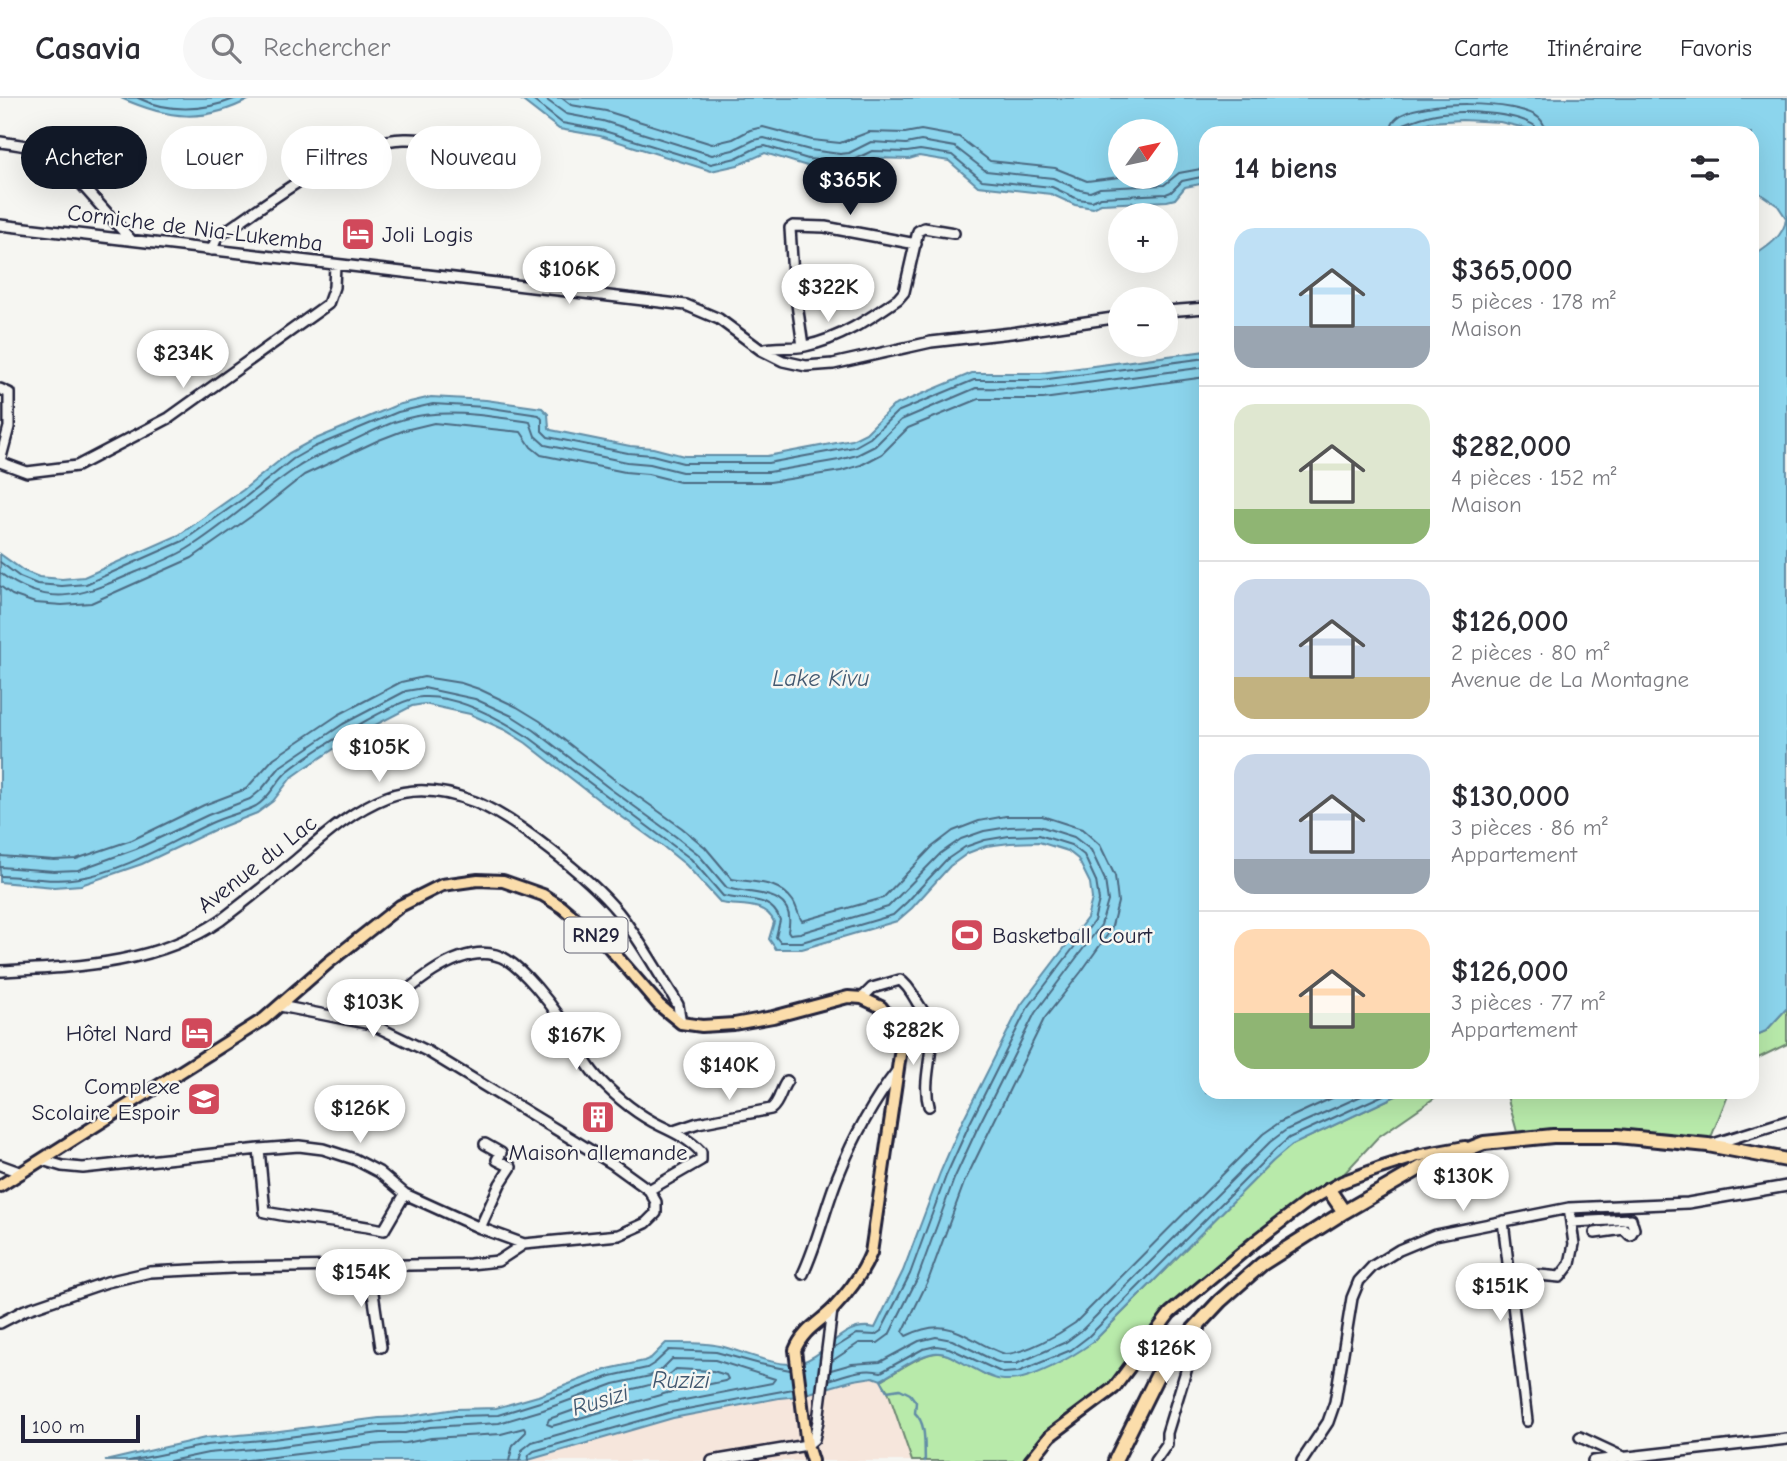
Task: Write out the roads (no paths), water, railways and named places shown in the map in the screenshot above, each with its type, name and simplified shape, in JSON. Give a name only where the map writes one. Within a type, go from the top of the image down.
[{"type":"highway","points":[[1115,1461],[1165,1360],[1201,1320],[1262,1264],[1422,1167],[1483,1143],[1553,1136],[1617,1136],[1708,1145],[1787,1160]]},
{"type":"highway","points":[[1329,1190],[1344,1212]]},
{"type":"main road","name":"RN29","points":[[0,1186],[264,1019],[328,963],[400,906],[442,885],[478,880],[503,881],[543,895],[562,906],[607,945],[659,1005],[681,1023]]},
{"type":"main road","points":[[681,1023],[721,1026],[773,1017],[848,997],[862,998],[881,1007],[896,1026],[901,1038],[871,1253],[865,1267],[832,1310],[802,1335],[795,1350],[807,1445],[812,1461]]},
{"type":"main road","points":[[1030,1461],[1051,1435],[1114,1388],[1170,1313],[1307,1202],[1342,1182],[1421,1155],[1483,1143]]},
{"type":"street","points":[[212,250],[217,237],[356,150],[406,140]]},
{"type":"street","points":[[0,142],[30,145],[61,160],[131,240]]},
{"type":"street","name":"Corniche de Nia-Lukemba","points":[[0,225],[686,305],[719,319],[761,350],[806,366],[833,364],[931,342],[1108,319]]},
{"type":"street","points":[[803,346],[793,276],[790,228],[825,227],[916,244]]},
{"type":"street","points":[[761,350],[803,346],[847,332],[898,299],[907,288],[917,234],[924,228],[954,233]]},
{"type":"street","points":[[0,389],[9,393],[9,427],[0,461],[27,472],[77,466],[169,418],[328,304],[334,287],[335,265]]},
{"type":"street","points":[[1178,310],[1199,309]]},
{"type":"street","name":"Avenue du Lac","points":[[0,971],[129,959],[199,933],[221,920],[346,818],[389,796],[428,790],[476,802],[505,818],[589,882],[631,929],[678,1004],[681,1023]]},
{"type":"street","points":[[371,1024],[403,993],[440,966],[468,955],[505,958],[560,1018],[589,1066],[604,1084],[635,1110],[674,1131],[699,1149],[701,1160],[649,1190]]},
{"type":"street","points":[[862,998],[876,986],[900,981],[905,983],[917,1002],[927,1019],[931,1033],[926,1094],[929,1106]]},
{"type":"street","points":[[42,1160],[83,1168],[299,1146],[334,1152],[379,1172],[405,1194],[524,1244],[619,1235],[646,1223],[656,1213],[656,1202],[649,1190],[613,1164],[427,1051],[371,1024],[280,1006]]},
{"type":"street","points":[[803,1274],[843,1165],[884,1088],[898,1069]]},
{"type":"street","points":[[674,1131],[698,1123],[771,1108],[776,1105],[787,1081]]},
{"type":"street","points":[[1708,1145],[1787,1121]]},
{"type":"street","points":[[480,1227],[510,1167],[497,1160],[501,1153],[485,1144]]},
{"type":"street","points":[[259,1149],[265,1212],[384,1230],[405,1194]]},
{"type":"street","points":[[0,1165],[22,1173]]},
{"type":"street","points":[[1302,1461],[1328,1422],[1335,1402],[1352,1298],[1359,1281],[1373,1266],[1399,1250],[1435,1235],[1569,1208],[1688,1203],[1787,1186]]},
{"type":"street","points":[[1539,1275],[1560,1277],[1570,1264],[1574,1244],[1569,1208]]},
{"type":"street","points":[[1571,1222],[1631,1219],[1634,1229],[1630,1235],[1623,1229],[1595,1233]]},
{"type":"street","points":[[1503,1221],[1527,1421]]},
{"type":"street","points":[[0,1323],[25,1310],[117,1279],[150,1272],[498,1261],[524,1244]]},
{"type":"street","points":[[369,1266],[381,1347]]},
{"type":"street","points":[[712,1461],[807,1445],[814,1438],[832,1310]]},
{"type":"street","points":[[1155,1461],[1167,1444],[1174,1407],[1201,1320]]},
{"type":"street","points":[[1580,1437],[1623,1457]]},
{"type":"street","points":[[1593,1461],[1787,1439]]},
{"type":"water","points":[[121,98],[252,98],[218,112],[186,116],[155,111]]},
{"type":"water","points":[[519,98],[1787,98],[1787,1008],[1766,1031],[1759,1034],[1759,252],[1778,236],[1786,218],[1778,206],[1759,193],[1759,126],[1517,126],[1500,122],[1462,120],[1430,122],[1418,126],[1199,126],[1199,184],[1185,187],[1175,199],[1167,201],[1108,203],[1093,208],[1075,205],[1051,194],[978,186],[949,161],[919,156],[909,159],[872,158],[852,169],[840,169],[807,166],[765,153],[738,165],[711,171],[600,136],[559,129]]},
{"type":"water","name":"Lake Kivu","points":[[1199,352],[1199,1099],[1389,1099],[1292,1145],[1093,1342],[1062,1361],[1026,1377],[1014,1380],[995,1379],[947,1355],[934,1353],[913,1361],[881,1380],[873,1377],[854,1380],[799,1396],[673,1418],[525,1461],[105,1461],[205,1438],[455,1409],[496,1408],[538,1396],[608,1369],[644,1361],[651,1358],[666,1343],[714,1345],[770,1361],[799,1363],[853,1329],[875,1328],[903,1271],[962,1122],[1021,1005],[1087,918],[1092,899],[1090,883],[1078,859],[1068,851],[1039,842],[986,846],[968,853],[950,866],[897,921],[802,949],[776,949],[769,939],[774,922],[770,915],[751,906],[721,903],[686,865],[526,743],[470,714],[424,704],[412,706],[352,737],[291,778],[273,801],[257,813],[142,864],[81,885],[54,887],[0,882],[0,554],[24,571],[39,577],[84,577],[179,535],[243,490],[289,453],[311,441],[397,405],[431,397],[486,400],[542,408],[548,414],[551,430],[684,456],[767,456],[852,440],[866,433],[893,406],[972,373],[1041,373],[1178,357],[1178,355]]},
{"type":"waterway","points":[[881,1380],[887,1391],[900,1389],[910,1394],[916,1402],[915,1413],[921,1423],[925,1442],[925,1461]]},
{"type":"place","name":"Joli Logis","points":[[358,234]]},
{"type":"place","name":"Basketball Court","points":[[967,935]]},
{"type":"place","name":"Hôtel Nard","points":[[197,1033]]},
{"type":"place","name":"Complexe Scolaire Espoir","points":[[204,1099]]},
{"type":"place","name":"Maison allemande","points":[[598,1117]]},
{"type":"water label","name":"Ruzizi","points":[[681,1380]]},
{"type":"water label","name":"Rusizi","points":[[600,1400]]}]
